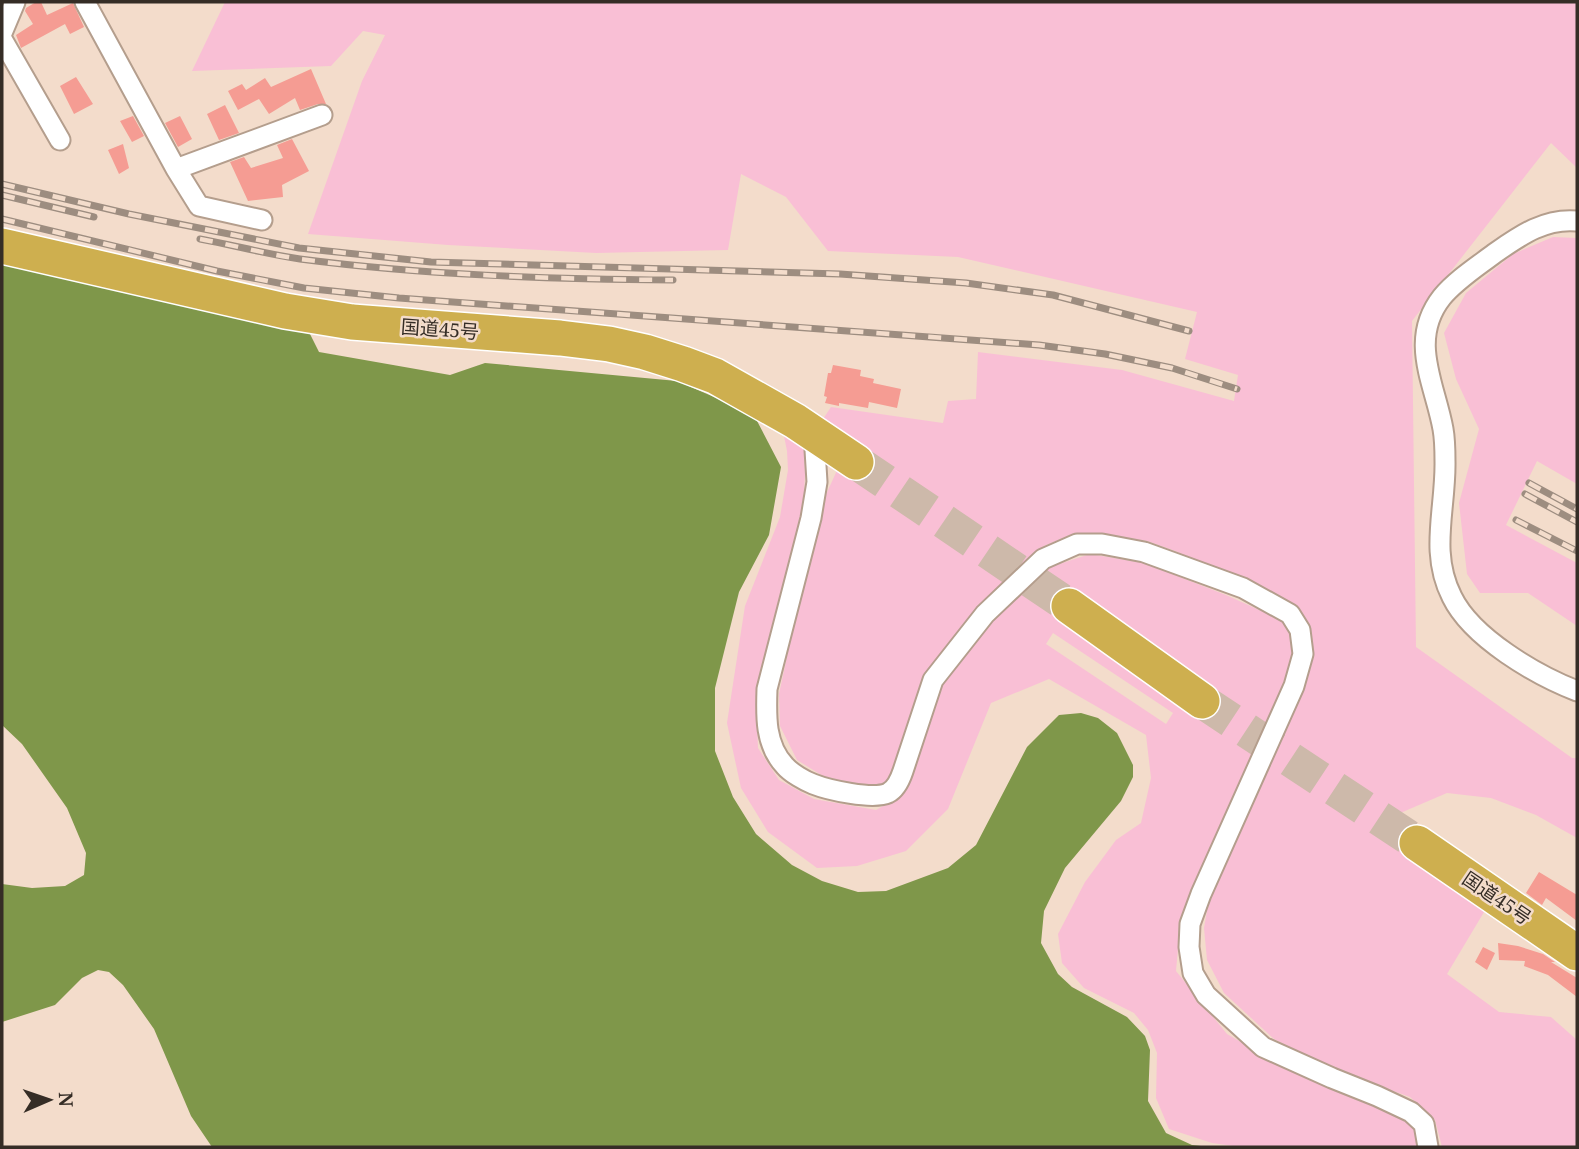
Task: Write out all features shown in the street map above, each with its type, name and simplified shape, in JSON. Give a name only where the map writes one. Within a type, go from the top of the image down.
[{"type":"highway","name":"国道45号","points":[[2,246],[285,311],[352,322],[560,338],[633,349],[715,376],[794,421],[856,462]]},
{"type":"highway","points":[[1069,606],[1202,701]]},
{"type":"highway","name":"国道45号","points":[[1417,843],[1577,953]]},
{"type":"street","points":[[2,33],[15,2]]},
{"type":"street","points":[[85,2],[176,169],[200,205],[261,219]]},
{"type":"street","points":[[2,39],[60,140]]},
{"type":"street","points":[[176,169],[322,115]]},
{"type":"street","points":[[1577,221],[1547,223],[1513,240],[1492,256],[1443,297],[1429,320],[1425,338],[1425,353],[1445,443],[1440,557],[1444,579],[1452,599],[1484,637],[1526,666],[1577,691]]},
{"type":"street","points":[[814,434],[817,482],[811,518],[767,689],[766,718],[770,743],[786,767],[812,784],[853,794],[878,796],[889,793],[897,785],[904,771],[933,680],[985,614],[1043,559],[1077,544],[1102,544],[1144,552],[1243,588],[1290,614],[1300,630],[1303,654],[1280,719],[1190,924],[1189,947],[1193,973],[1206,995],[1263,1046],[1411,1112],[1424,1124],[1428,1147]]},
{"type":"shaded area","points":[[225,2],[1577,2],[1577,168],[1551,143],[1412,321],[1416,647],[1572,758],[1577,758],[1577,838],[1536,815],[1491,798],[1447,793],[1398,814],[1406,850],[1487,907],[1447,974],[1499,1012],[1551,1017],[1577,1040],[1577,1147],[1442,1147],[1435,1120],[1410,1097],[1337,1071],[1274,1039],[1224,993],[1207,960],[1204,928],[1208,905],[1309,630],[1300,612],[1244,582],[1147,541],[1075,533],[1044,546],[979,609],[901,764],[887,782],[872,788],[823,776],[797,760],[780,726],[779,694],[793,628],[823,501],[839,466],[819,425],[831,407],[943,423],[948,401],[976,399],[978,352],[1122,370],[1234,401],[1238,375],[1185,359],[1197,312],[958,257],[828,251],[786,197],[741,174],[728,250],[596,253],[308,234],[362,81],[385,35],[363,31],[331,66],[192,71]]},
{"type":"shaded area","points":[[1553,237],[1577,238],[1577,484],[1537,461],[1506,525],[1577,563],[1577,626],[1528,593],[1480,593],[1467,574],[1459,503],[1479,429],[1456,379],[1444,333],[1466,293],[1513,254]]},
{"type":"shaded area","points":[[2,264],[309,332],[319,352],[450,375],[485,363],[677,381],[742,409],[756,419],[781,467],[769,535],[739,592],[715,688],[715,751],[733,797],[756,834],[792,865],[822,881],[858,892],[886,891],[948,868],[976,845],[1027,747],[1059,715],[1081,713],[1098,718],[1117,733],[1133,765],[1133,777],[1121,801],[1065,868],[1044,911],[1041,943],[1058,974],[1072,987],[1127,1017],[1145,1036],[1150,1050],[1148,1101],[1166,1133],[1192,1145],[1210,1147],[212,1147],[191,1116],[154,1029],[123,985],[109,972],[98,970],[82,978],[55,1005],[2,1022],[2,884],[32,888],[65,886],[84,875],[86,853],[67,808],[22,744],[2,725]]},
{"type":"shaded area","points":[[784,436],[804,448],[802,531],[756,697],[758,748],[779,780],[814,799],[876,810],[904,794],[940,686],[995,618],[1047,568],[1090,554],[1144,563],[1277,618],[1294,631],[1298,655],[1187,908],[1179,938],[1176,971],[1227,1034],[1297,1074],[1367,1098],[1399,1113],[1416,1130],[1420,1147],[1241,1147],[1212,1143],[1169,1129],[1156,1098],[1157,1053],[1148,1030],[1134,1013],[1084,988],[1062,963],[1058,934],[1085,882],[1116,840],[1141,823],[1151,778],[1146,735],[1049,679],[991,703],[948,809],[906,851],[857,866],[817,868],[768,832],[741,788],[727,723],[745,606],[780,517],[788,470]],"holes":[[[1053,633],[1173,713],[1166,724],[1046,644]]]},
{"type":"building","points":[[36,2],[41,2],[47,15],[73,3],[84,27],[70,34],[65,24],[21,48],[16,35],[33,24],[25,11]]},
{"type":"building","points":[[311,69],[326,104],[300,110],[295,98],[269,114],[259,99],[238,110],[228,91],[242,84],[246,90],[265,78],[271,87]]},
{"type":"building","points":[[76,77],[93,104],[74,114],[60,86]]},
{"type":"building","points":[[225,105],[239,133],[219,140],[207,114]]},
{"type":"building","points":[[133,116],[144,136],[132,142],[120,121]]},
{"type":"building","points":[[180,116],[192,139],[178,147],[165,123]]},
{"type":"building","points":[[292,139],[309,171],[282,185],[283,197],[248,201],[230,162],[244,157],[251,168],[283,158],[277,145]]},
{"type":"building","points":[[123,144],[129,168],[119,174],[108,150]]},
{"type":"building","points":[[833,365],[861,370],[860,376],[874,379],[873,383],[901,389],[897,408],[869,402],[868,408],[825,403],[828,373],[831,373]]},
{"type":"building","points":[[1539,872],[1577,895],[1577,921],[1546,898],[1542,905],[1526,893]]},
{"type":"building","points":[[1498,943],[1543,954],[1555,962],[1551,962],[1577,978],[1577,997],[1548,975],[1524,966],[1525,961],[1499,960]]},
{"type":"building","points":[[1483,947],[1495,953],[1487,970],[1475,962]]},
{"type":"tunnel","points":[[856,462],[1069,606]]},
{"type":"tunnel","points":[[1202,701],[1417,843]]},
{"type":"railway","points":[[2,184],[129,214],[299,248],[431,262],[840,274],[966,283],[1053,295],[1189,331]]},
{"type":"railway","points":[[2,195],[94,217]]},
{"type":"railway","points":[[2,219],[217,271],[304,288],[399,298],[1039,345],[1105,354],[1172,368],[1237,389]]},
{"type":"railway","points":[[200,239],[300,259],[393,269],[532,277],[673,280]]},
{"type":"railway","points":[[1529,483],[1577,509]]},
{"type":"railway","points":[[1525,494],[1577,522]]},
{"type":"railway","points":[[1516,520],[1577,551]]}]
